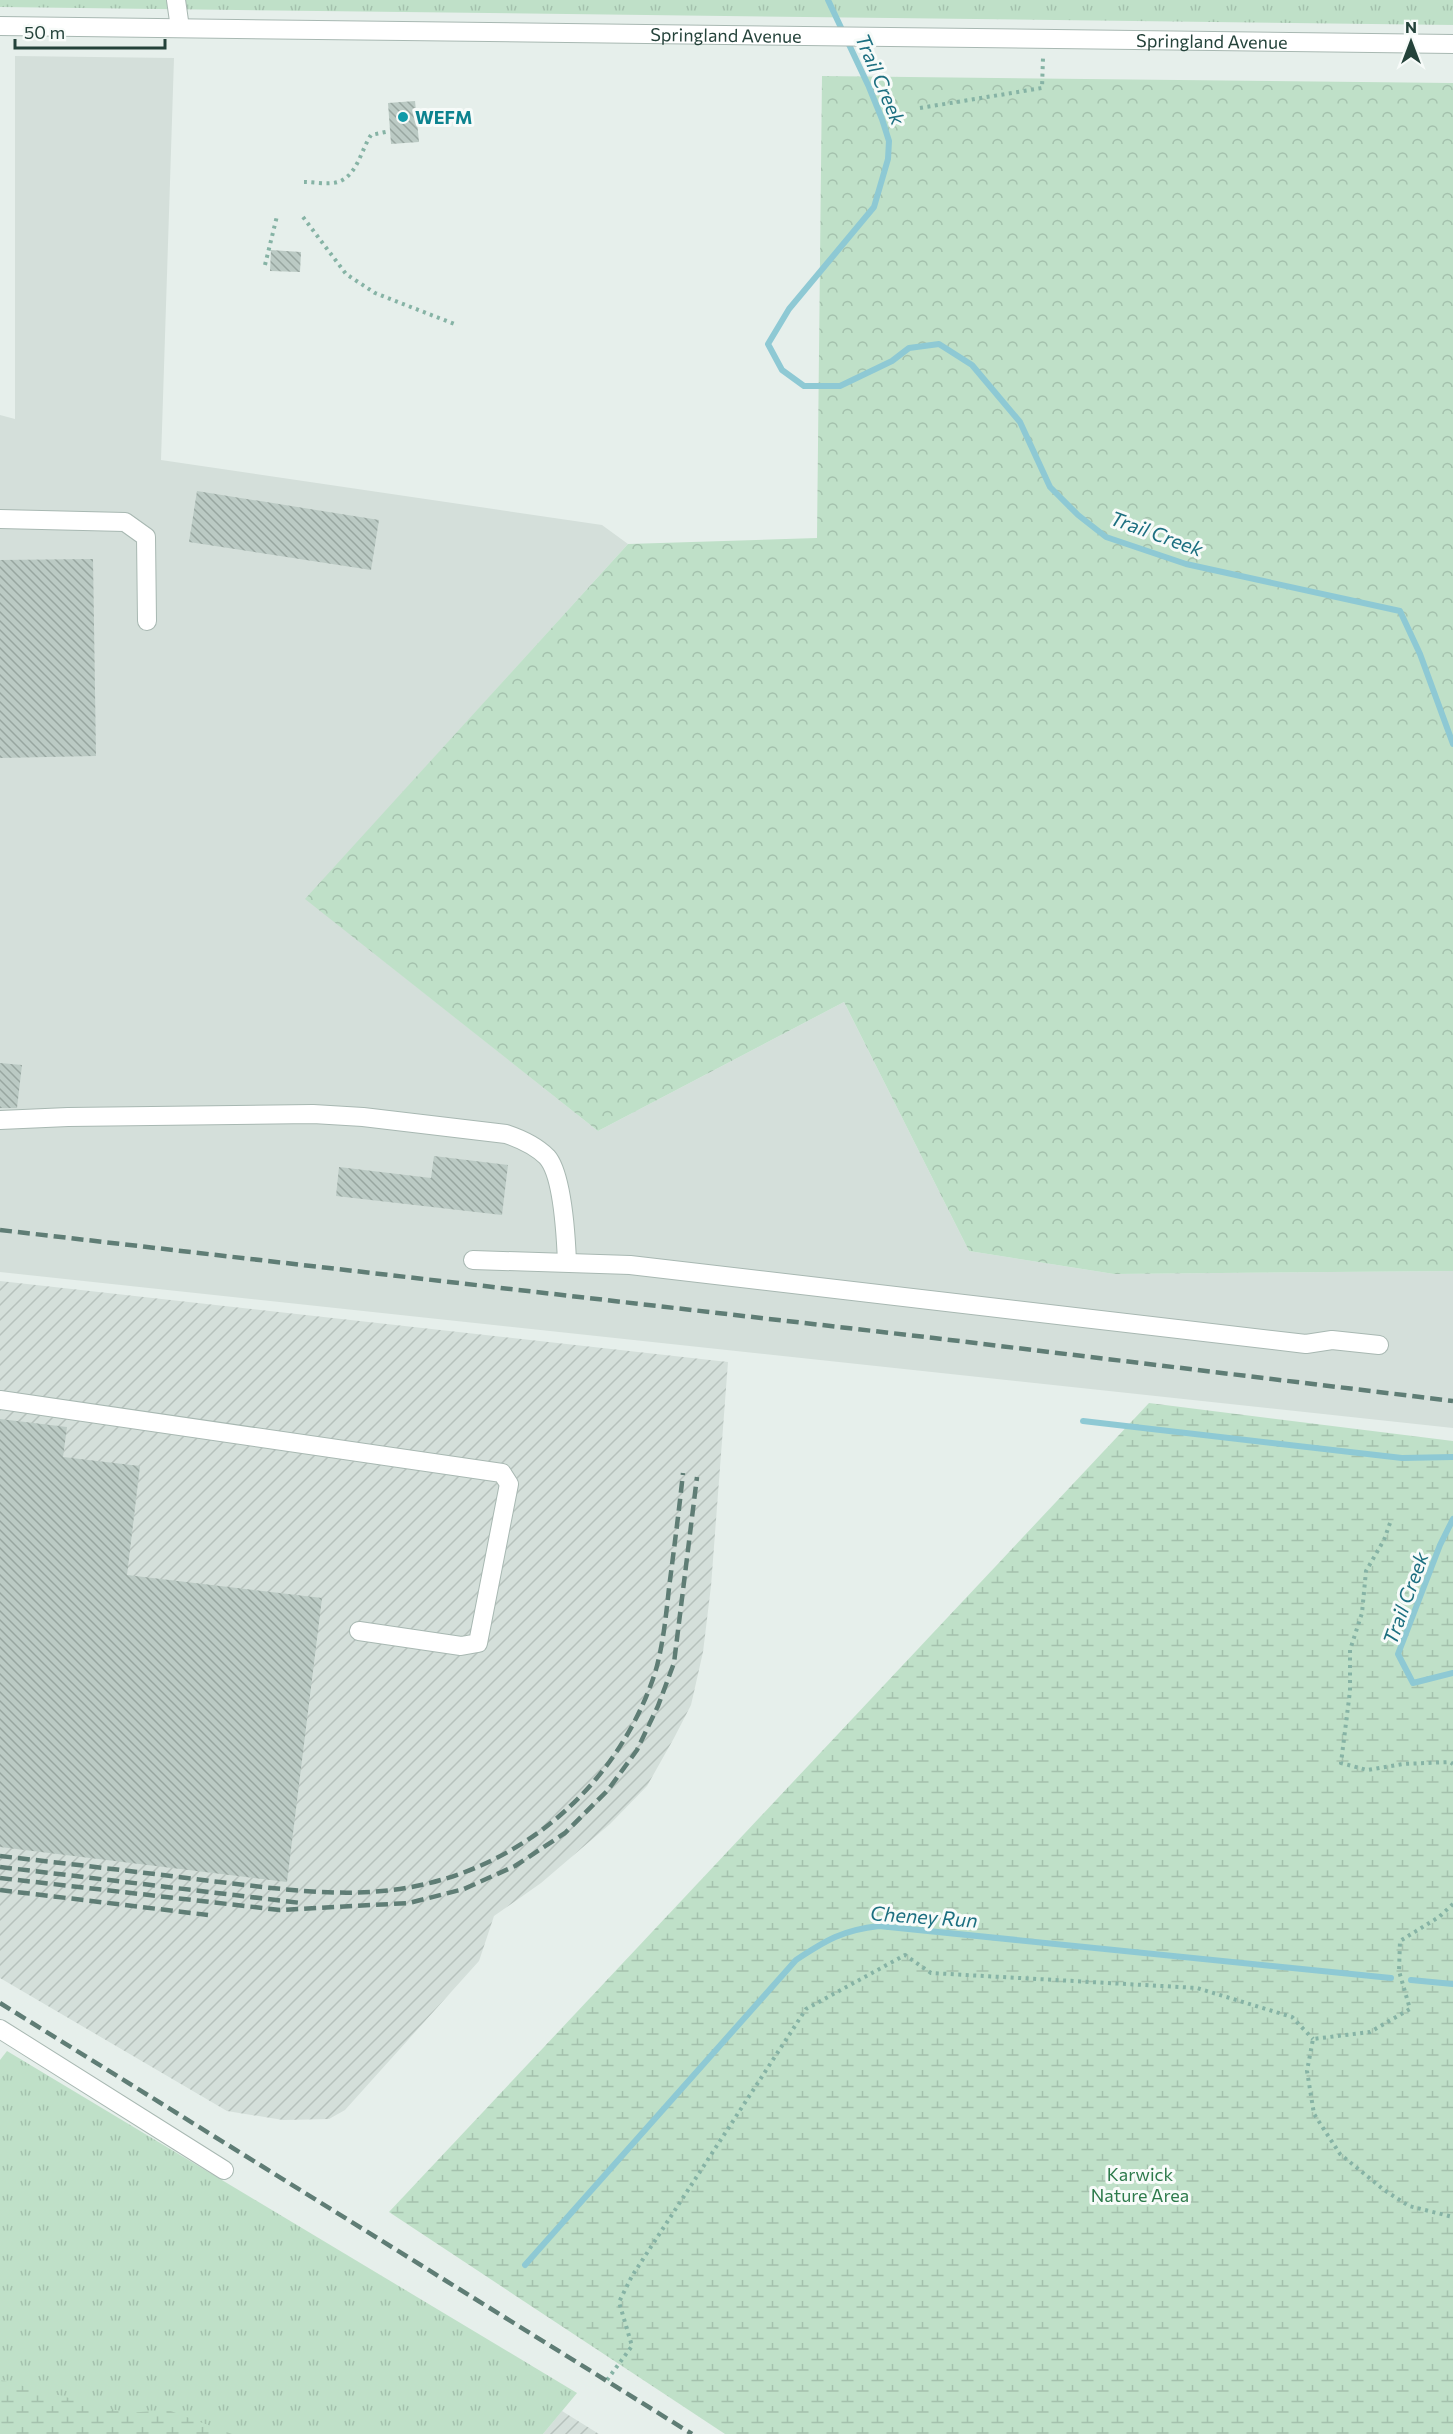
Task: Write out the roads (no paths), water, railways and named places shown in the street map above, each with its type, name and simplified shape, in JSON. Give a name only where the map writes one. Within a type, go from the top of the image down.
[{"type":"street","points":[[176,0],[180,28]]},
{"type":"street","name":"Springland Avenue","points":[[0,26],[1453,44]]},
{"type":"street","points":[[0,519],[125,522],[146,537],[147,621]]},
{"type":"street","points":[[0,1120],[313,1114],[506,1134],[527,1142],[548,1158],[556,1174],[567,1262]]},
{"type":"street","points":[[473,1260],[630,1265],[1306,1344],[1332,1340],[1379,1345]]},
{"type":"street","points":[[0,1400],[502,1473],[509,1484],[478,1643],[461,1646],[359,1631]]},
{"type":"street","points":[[0,2029],[224,2170]]},
{"type":"waterway","name":"Trail Creek","points":[[828,0],[882,119],[889,141],[888,159],[874,207],[789,309],[768,344],[782,370],[804,386],[840,386],[892,361],[909,348],[939,344],[972,365],[1020,422],[1050,487],[1078,515],[1106,537],[1186,564],[1400,611],[1420,654],[1453,744]]},
{"type":"waterway","points":[[1083,1421],[1402,1458],[1453,1457]]},
{"type":"waterway","name":"Trail Creek","points":[[1453,1519],[1440,1545],[1398,1654],[1413,1683],[1453,1673]]},
{"type":"waterway","name":"Cheney Run","points":[[525,2265],[796,1960],[845,1933],[879,1926],[1391,1978]]},
{"type":"waterway","name":"Cheney Run","points":[[1411,1980],[1453,1984]]},
{"type":"railway","points":[[0,1230],[934,1338],[1453,1401]]},
{"type":"railway","points":[[0,1856],[259,1887],[357,1893],[406,1888],[449,1878],[489,1862],[526,1841],[560,1815],[591,1785],[617,1751],[638,1714],[655,1673],[662,1642],[683,1473]]},
{"type":"railway","points":[[0,1878],[280,1910],[409,1903],[464,1889],[515,1866],[565,1833],[608,1790],[637,1750],[658,1706],[674,1663],[697,1477]]},
{"type":"railway","points":[[0,1867],[301,1903]]},
{"type":"railway","points":[[0,1890],[208,1915]]},
{"type":"railway","points":[[0,2003],[692,2434]]},
{"type":"place","name":"WEFM","points":[[403,117]]},
{"type":"park label","name":"Karwick Nature Area","points":[[1140,2184]]}]
